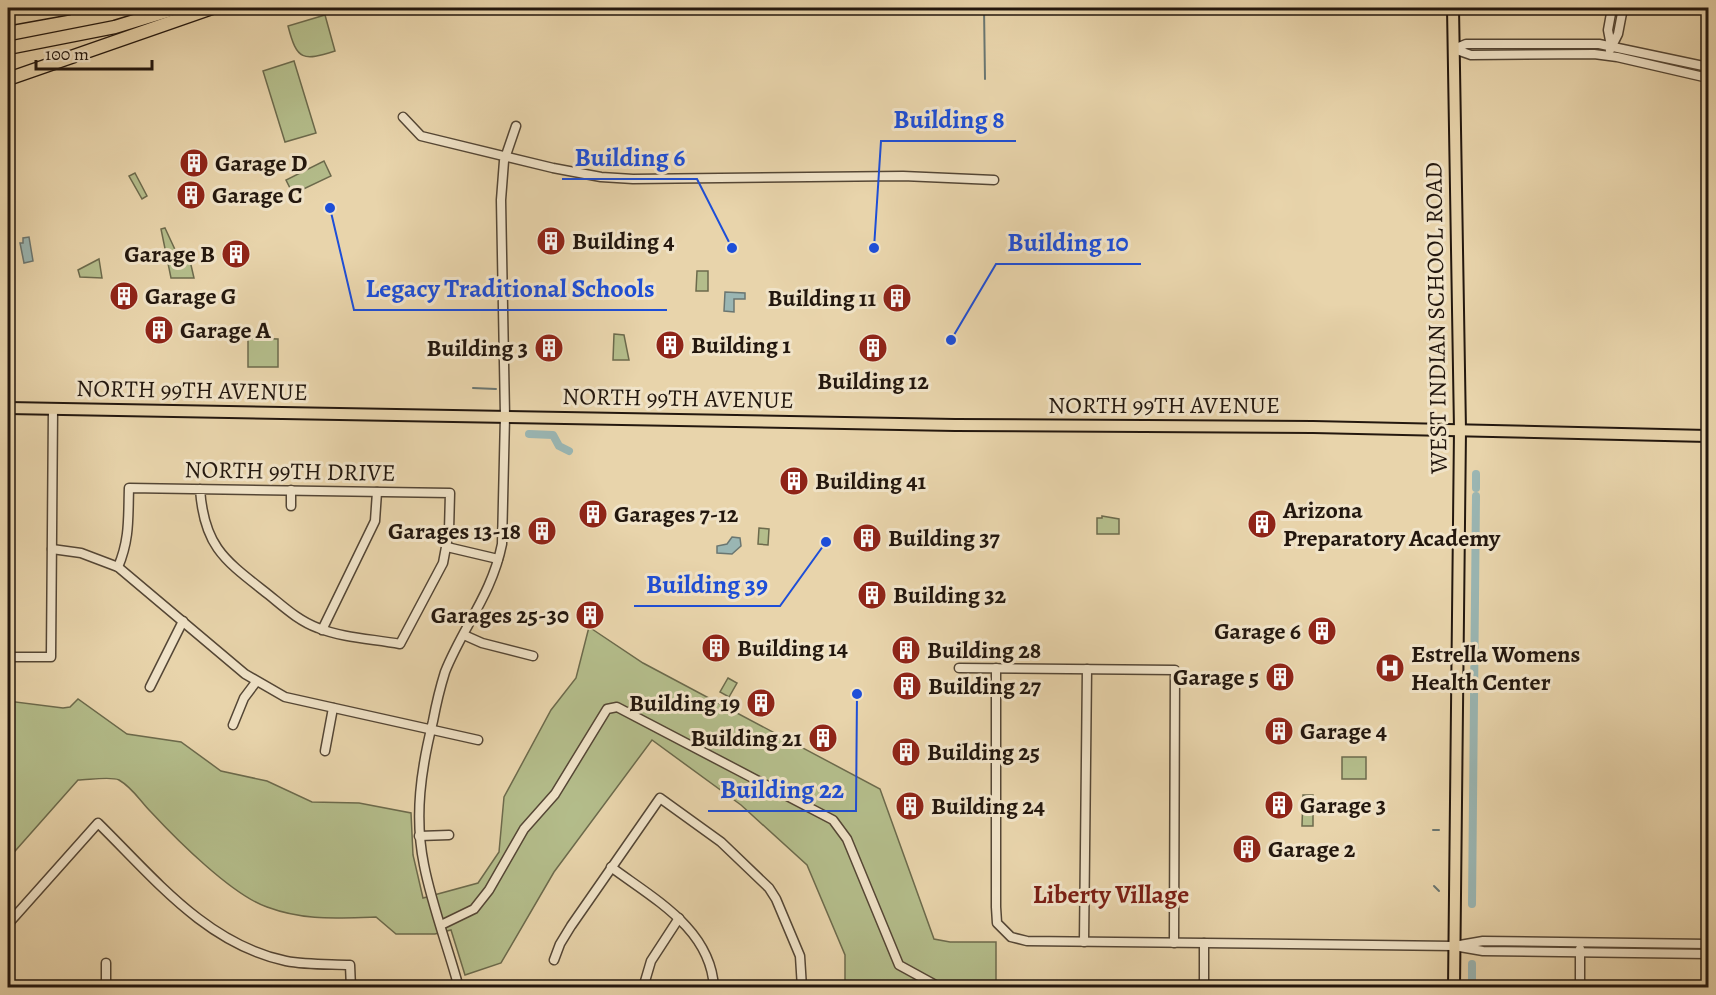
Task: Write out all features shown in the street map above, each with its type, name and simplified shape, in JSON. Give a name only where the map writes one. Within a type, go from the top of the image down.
[{"type":"highway","points":[[8,19],[69,8]]},
{"type":"highway","points":[[8,48],[115,27],[177,8]]},
{"type":"highway","points":[[8,79],[212,8]]},
{"type":"main road","name":"WEST INDIAN SCHOOL ROAD","points":[[1453,8],[1460,430],[1454,987]]},
{"type":"main road","name":"NORTH 99TH AVENUE","points":[[8,408],[964,425],[1460,430],[1708,436]]},
{"type":"street","points":[[1611,46],[1608,30],[1612,8]]},
{"type":"street","points":[[1608,56],[1618,34],[1623,8]]},
{"type":"street","points":[[1454,49],[1466,44],[1579,43],[1611,46],[1708,67]]},
{"type":"street","points":[[1454,49],[1471,55],[1608,56],[1708,78]]},
{"type":"street","points":[[403,117],[421,136],[553,168],[602,177],[633,179],[903,176],[994,180]]},
{"type":"street","points":[[459,987],[424,867],[418,809],[421,778],[447,669],[487,592],[498,559],[503,528],[505,416],[501,200],[505,157],[516,126]]},
{"type":"street","points":[[8,657],[51,657],[53,408]]},
{"type":"street","name":"NORTH 99TH DRIVE","points":[[118,567],[126,549],[128,536],[129,488],[450,493],[447,547]]},
{"type":"street","points":[[200,489],[205,525],[224,558],[297,618],[322,630],[400,644],[443,563],[447,547],[498,559]]},
{"type":"street","points":[[291,490],[291,506]]},
{"type":"street","points":[[322,630],[375,521],[377,492]]},
{"type":"street","points":[[52,549],[81,553],[118,567],[256,682],[285,697],[478,740]]},
{"type":"street","points":[[150,687],[183,621]]},
{"type":"street","points":[[464,635],[482,643],[533,656]]},
{"type":"street","points":[[959,668],[1175,670],[1174,943]]},
{"type":"street","points":[[996,668],[996,907],[997,923],[1011,937],[1027,942],[1454,946],[1483,951],[1708,954]]},
{"type":"street","points":[[1084,942],[1087,669]]},
{"type":"street","points":[[233,725],[244,698],[256,682]]},
{"type":"street","points":[[441,925],[474,909],[489,890],[524,829],[555,794],[607,709],[617,707],[833,820],[847,839],[899,965],[941,987]]},
{"type":"street","points":[[325,751],[333,708]]},
{"type":"street","points":[[555,960],[560,944],[571,926],[660,798],[721,842],[769,888],[776,899],[800,957],[802,987]]},
{"type":"street","points":[[8,924],[99,824],[191,914],[225,938],[260,954],[289,962],[350,965],[351,987]]},
{"type":"street","points":[[419,836],[449,835]]},
{"type":"street","points":[[611,867],[679,918],[691,930],[704,948],[713,972],[714,987]]},
{"type":"street","points":[[643,987],[651,961],[679,918]]},
{"type":"street","points":[[1454,946],[1483,941],[1708,944]]},
{"type":"street","points":[[1580,987],[1581,942]]},
{"type":"street","points":[[1204,943],[1204,987]]},
{"type":"street","points":[[106,963],[106,987]]},
{"type":"green space","points":[[325,15],[335,51],[308,57],[298,52],[288,26]]},
{"type":"green space","points":[[294,61],[316,133],[285,142],[263,71]]},
{"type":"green space","points":[[324,161],[331,176],[293,194],[286,180]]},
{"type":"green space","points":[[135,173],[147,196],[142,199],[129,176]]},
{"type":"green space","points":[[165,228],[178,256],[188,252],[194,278],[171,278],[161,229]]},
{"type":"green space","points":[[99,259],[102,278],[80,277],[78,270]]},
{"type":"green space","points":[[697,271],[708,271],[708,291],[696,291]]},
{"type":"green space","points":[[614,334],[624,335],[629,360],[613,360]]},
{"type":"green space","points":[[248,338],[278,339],[278,367],[248,367]]},
{"type":"green space","points":[[1102,516],[1119,519],[1119,534],[1097,534],[1097,518],[1102,518]]},
{"type":"green space","points":[[759,528],[769,529],[768,545],[758,544]]},
{"type":"green space","points":[[589,627],[643,663],[880,789],[934,939],[950,942],[996,942],[996,982],[1021,986],[1150,987],[845,987],[845,955],[807,865],[741,805],[652,740],[554,872],[501,963],[465,975],[451,930],[435,934],[396,934],[376,917],[308,917],[294,915],[253,901],[206,866],[119,780],[105,778],[78,780],[8,859],[8,701],[63,708],[70,707],[78,699],[127,734],[181,742],[221,771],[267,781],[312,802],[359,803],[411,813],[413,855],[423,898],[478,883],[499,852],[504,797],[551,710],[576,678]]},
{"type":"green space","points":[[728,678],[737,683],[729,697],[720,692]]},
{"type":"green space","points":[[1342,757],[1366,757],[1366,779],[1342,779]]},
{"type":"green space","points":[[1303,795],[1313,795],[1313,826],[1302,826]]},
{"type":"water","points":[[29,237],[33,261],[24,263],[20,243],[23,243],[23,238]]},
{"type":"water","points":[[725,292],[745,293],[745,299],[734,299],[734,312],[724,311]]},
{"type":"water","points":[[732,537],[740,538],[741,546],[732,554],[717,553],[717,546],[727,544]]},
{"type":"waterway","points":[[984,8],[985,79]]},
{"type":"waterway","points":[[473,388],[496,389]]},
{"type":"waterway","points":[[529,434],[553,435],[559,446],[569,451]]},
{"type":"waterway","points":[[1476,474],[1476,488]]},
{"type":"waterway","points":[[1472,904],[1476,496]]},
{"type":"waterway","points":[[1433,830],[1439,830]]},
{"type":"waterway","points":[[1434,886],[1439,891]]},
{"type":"waterway","points":[[1472,964],[1472,988]]},
{"type":"place","name":"Garage D","points":[[194,163]]},
{"type":"place","name":"Garage C","points":[[191,195]]},
{"type":"place","name":"Legacy Traditional Schools","points":[[330,208]]},
{"type":"place","name":"Building 4","points":[[551,241]]},
{"type":"place","name":"Building 6","points":[[732,248]]},
{"type":"place","name":"Building 8","points":[[874,248]]},
{"type":"place","name":"Garage B","points":[[236,254]]},
{"type":"place","name":"Garage G","points":[[124,296]]},
{"type":"place","name":"Building 11","points":[[897,298]]},
{"type":"place","name":"Garage A","points":[[159,330]]},
{"type":"place","name":"Building 10","points":[[951,340]]},
{"type":"place","name":"Building 1","points":[[670,345]]},
{"type":"place","name":"Building 3","points":[[549,348]]},
{"type":"place","name":"Building 12","points":[[873,348]]},
{"type":"place","name":"Building 41","points":[[794,481]]},
{"type":"place","name":"Garages 7-12","points":[[593,514]]},
{"type":"place","name":"Arizona Preparatory Academy","points":[[1262,524]]},
{"type":"place","name":"Garages 13-18","points":[[542,531]]},
{"type":"place","name":"Building 37","points":[[867,538]]},
{"type":"place","name":"Building 39","points":[[826,542]]},
{"type":"place","name":"Building 32","points":[[872,595]]},
{"type":"place","name":"Garages 25-30","points":[[590,615]]},
{"type":"place","name":"Garage 6","points":[[1322,631]]},
{"type":"place","name":"Building 14","points":[[716,648]]},
{"type":"place","name":"Building 28","points":[[906,650]]},
{"type":"place","name":"Estrella Womens Health Center","points":[[1390,668]]},
{"type":"place","name":"Garage 5","points":[[1280,677]]},
{"type":"place","name":"Building 27","points":[[907,686]]},
{"type":"place","name":"Building 22","points":[[857,694]]},
{"type":"place","name":"Building 19","points":[[761,703]]},
{"type":"place","name":"Garage 4","points":[[1279,731]]},
{"type":"place","name":"Building 21","points":[[823,738]]},
{"type":"place","name":"Building 25","points":[[906,752]]},
{"type":"place","name":"Garage 3","points":[[1279,805]]},
{"type":"place","name":"Building 24","points":[[910,806]]},
{"type":"place","name":"Garage 2","points":[[1247,849]]},
{"type":"district","name":"Liberty Village","points":[[1111,894]]}]
